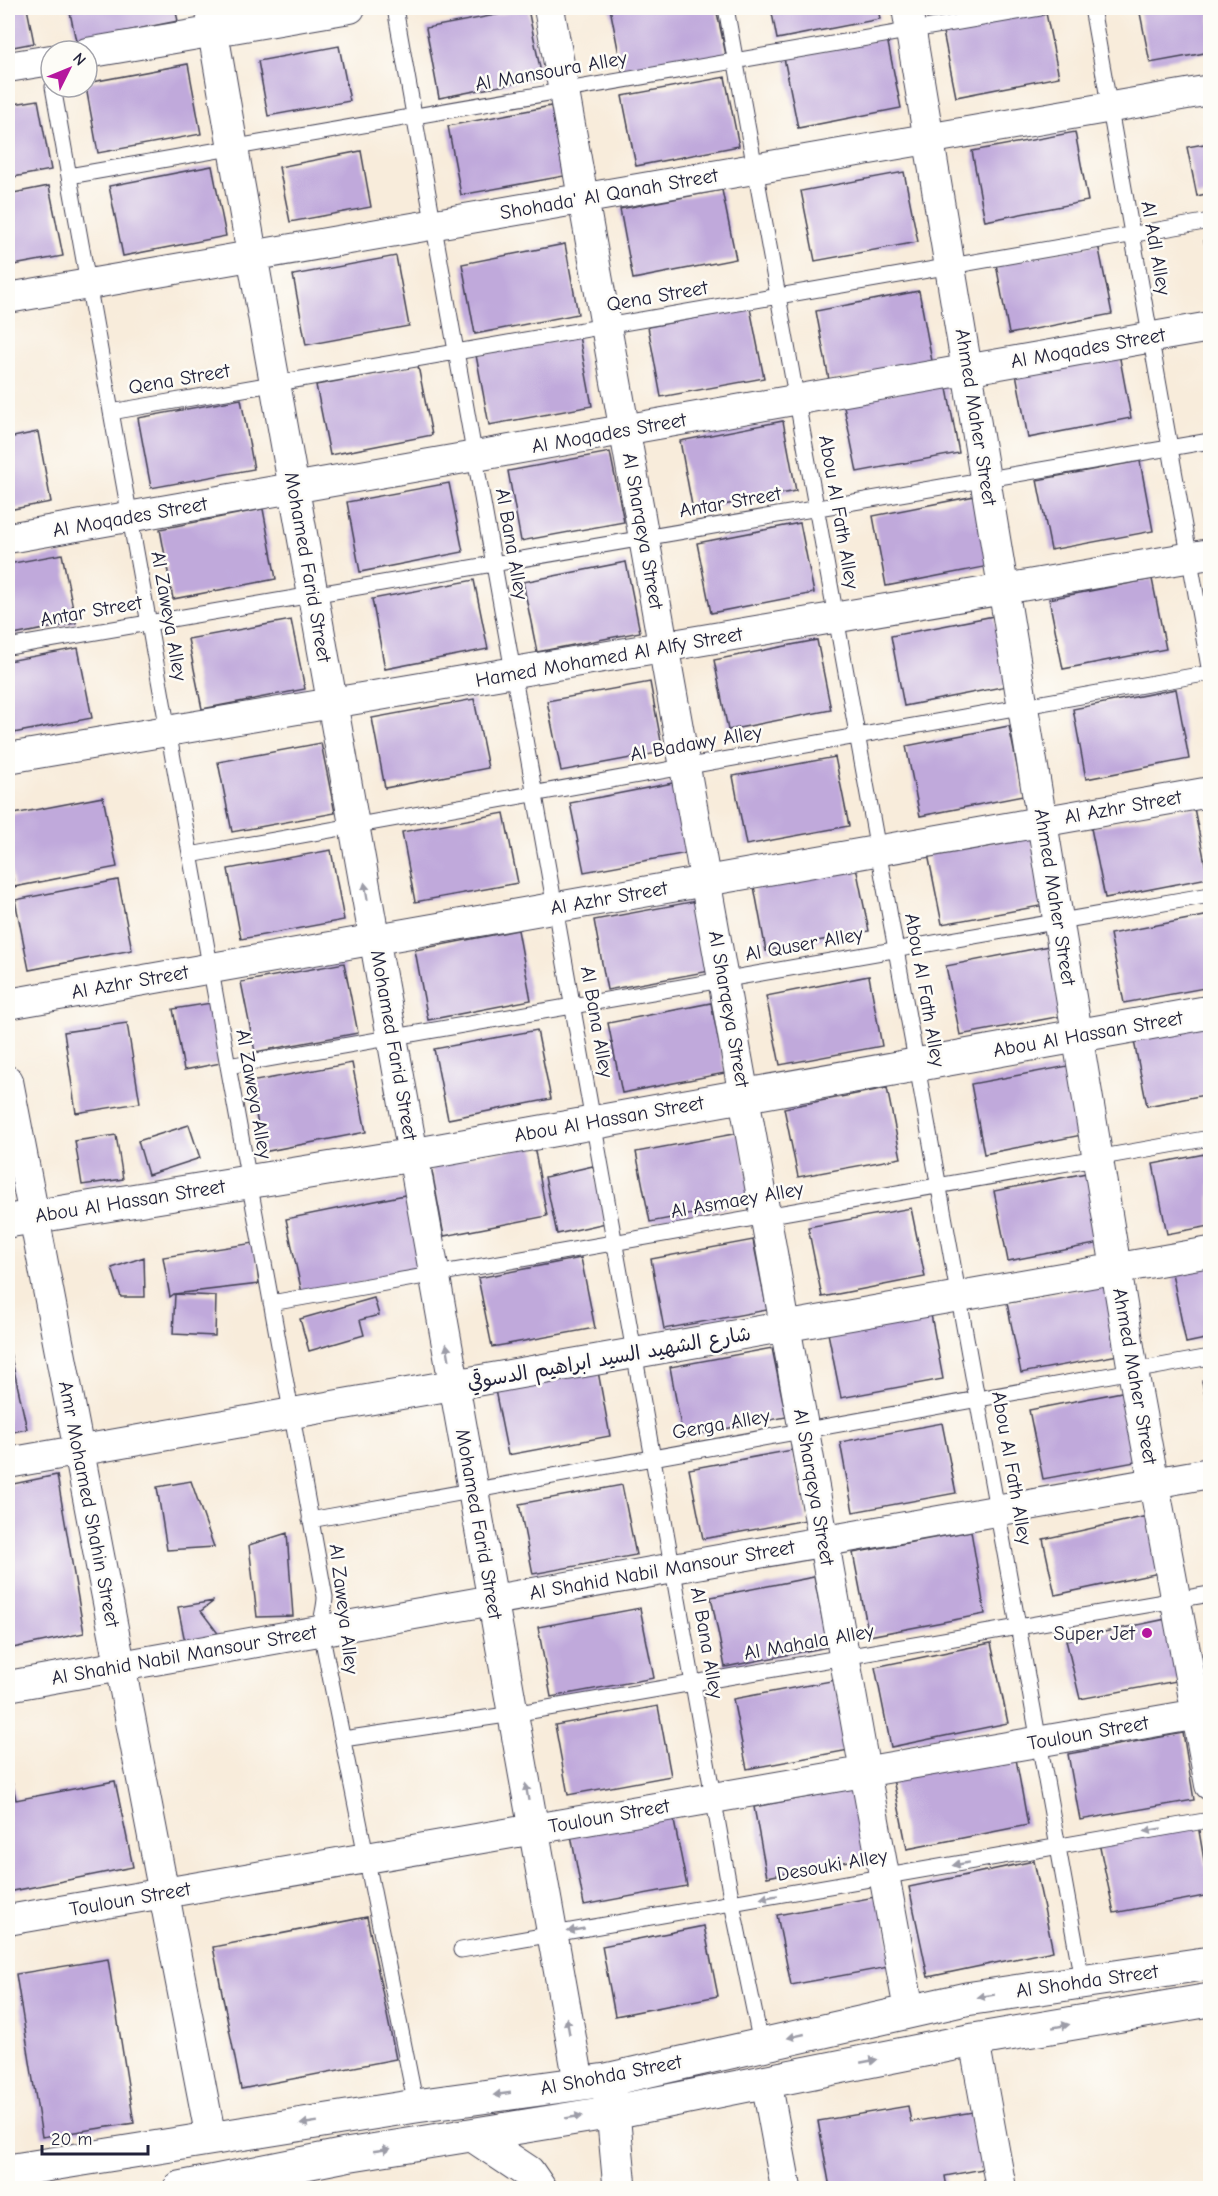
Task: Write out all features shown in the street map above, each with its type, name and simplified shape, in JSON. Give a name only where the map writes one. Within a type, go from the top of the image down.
[{"type":"main road","name":"Abou Al Hassan Street","points":[[20,1219],[413,1155],[1210,1012]]},
{"type":"main road","name":"Al Shohda Street","points":[[8,2170],[416,2106],[593,2081],[909,2010],[1082,1980],[1210,1963]]},
{"type":"main road","name":"Al Shohda Street","points":[[186,2188],[346,2156],[613,2112],[974,2040],[1210,2000]]},
{"type":"main road","points":[[593,2081],[613,2112],[620,2188]]},
{"type":"main road","points":[[474,2136],[528,2172],[538,2188]]},
{"type":"street","points":[[99,50],[212,20],[350,8]]},
{"type":"street","name":"Al Sharqeya Street","points":[[549,8],[909,2010]]},
{"type":"street","name":"Ahmed Maher Street","points":[[909,19],[1133,1371],[1176,1600],[1204,1713],[1210,1785]]},
{"type":"street","name":"Mohamed Farid Street","points":[[212,20],[552,1935],[593,2081]]},
{"type":"street","points":[[8,67],[39,69]]},
{"type":"street","name":"Shohada' Al Qanah Street","points":[[8,298],[1210,90]]},
{"type":"street","name":"Al Moqades Street","points":[[8,538],[1210,327]]},
{"type":"street","name":"Hamed Mohamed Al Alfy Street","points":[[8,758],[1200,556]]},
{"type":"street","name":"Al Azhr Street","points":[[8,1004],[1210,792]]},
{"type":"street","name":"Amr Mohamed Shahin Street","points":[[8,1081],[20,1219],[79,1451],[211,2139]]},
{"type":"street","name":"شارع الشهيد السيد ابراهيم الدسوقي","points":[[8,1463],[1210,1252]]},
{"type":"street","name":"Al Shahid Nabil Mansour Street","points":[[8,1686],[1210,1473]]},
{"type":"street","name":"Touloun Street","points":[[8,1920],[1204,1713]]},
{"type":"street","points":[[974,2040],[1001,2188]]},
{"type":"street","points":[[766,2080],[786,2188]]},
{"type":"lane","name":"Al Bana Alley","points":[[395,8],[732,1903],[761,2044]]},
{"type":"lane","name":"Abou Al Fath Alley","points":[[726,8],[1082,1980]]},
{"type":"lane","name":"Al Mansoura Alley","points":[[69,176],[735,61],[909,19],[1040,8]]},
{"type":"lane","name":"Al Adl Alley","points":[[1092,8],[1170,448],[1200,556],[1210,673]]},
{"type":"lane","name":"Al Zaweya Alley","points":[[56,99],[210,968],[325,1597],[321,1631],[416,2106]]},
{"type":"lane","name":"Qena Street","points":[[111,412],[1210,221]]},
{"type":"lane","name":"Antar Street","points":[[8,647],[1210,441]]},
{"type":"lane","name":"Al Badawy Alley","points":[[190,855],[1210,673]]},
{"type":"lane","name":"Al Quser Alley","points":[[228,1066],[1210,895]]},
{"type":"lane","name":"Al Asmaey Alley","points":[[271,1303],[1210,1138]]},
{"type":"lane","name":"Gerga Alley","points":[[310,1520],[1210,1357]]},
{"type":"lane","name":"Al Mahala Alley","points":[[343,1739],[513,1714],[1210,1594]]},
{"type":"lane","name":"Desouki Alley","points":[[461,1950],[1210,1820]]},
{"type":"building","points":[[8,8],[27,8],[34,43],[8,48]]},
{"type":"building","points":[[69,8],[175,8],[178,21],[86,39],[76,39]]},
{"type":"building","points":[[237,8],[282,8],[239,17]]},
{"type":"building","points":[[610,8],[716,8],[726,55],[623,75]]},
{"type":"building","points":[[771,8],[878,8],[880,19],[777,39]]},
{"type":"building","points":[[1045,8],[1059,77],[956,97],[942,27]]},
{"type":"building","points":[[1139,8],[1210,8],[1210,52],[1150,63]]},
{"type":"building","points":[[528,9],[542,78],[439,98],[426,28]]},
{"type":"building","points":[[887,38],[901,108],[798,128],[784,58]]},
{"type":"building","points":[[339,46],[350,101],[268,116],[258,61]]},
{"type":"building","points":[[188,64],[201,134],[98,153],[88,99],[99,99],[99,81]]},
{"type":"building","points":[[725,77],[739,146],[636,166],[622,96]]},
{"type":"building","points":[[38,100],[51,170],[8,178],[8,105]]},
{"type":"building","points":[[551,106],[564,176],[461,195],[448,126]]},
{"type":"building","points":[[1075,132],[1088,201],[985,221],[972,151]]},
{"type":"building","points":[[1210,143],[1210,193],[1197,196],[1187,147]]},
{"type":"building","points":[[361,151],[371,207],[290,222],[279,167]]},
{"type":"building","points":[[212,166],[226,236],[123,256],[109,186]]},
{"type":"building","points":[[904,172],[918,242],[815,261],[801,191]]},
{"type":"building","points":[[49,186],[63,256],[8,266],[8,194]]},
{"type":"building","points":[[722,190],[736,259],[633,279],[620,209]]},
{"type":"building","points":[[1210,239],[1210,267],[1209,268],[1204,240]]},
{"type":"building","points":[[565,244],[578,314],[475,334],[462,264]]},
{"type":"building","points":[[1098,244],[1112,314],[1009,334],[996,264]]},
{"type":"building","points":[[396,256],[409,326],[306,345],[293,275]]},
{"type":"building","points":[[919,291],[932,361],[829,380],[816,311]]},
{"type":"building","points":[[750,308],[764,378],[661,397],[648,327]]},
{"type":"building","points":[[579,336],[592,406],[489,425],[476,355]]},
{"type":"building","points":[[1118,348],[1131,418],[1028,438],[1015,368]]},
{"type":"building","points":[[418,366],[432,435],[330,455],[316,385]]},
{"type":"building","points":[[946,383],[959,453],[857,472],[843,402]]},
{"type":"building","points":[[241,399],[254,469],[151,488],[138,418]]},
{"type":"building","points":[[783,421],[796,491],[693,511],[680,441]]},
{"type":"building","points":[[38,432],[51,502],[8,510],[8,438]]},
{"type":"building","points":[[610,452],[624,522],[521,541],[508,471]]},
{"type":"building","points":[[1140,461],[1153,531],[1051,550],[1037,480]]},
{"type":"building","points":[[449,483],[463,552],[360,572],[347,502]]},
{"type":"building","points":[[975,496],[989,566],[886,586],[873,516]]},
{"type":"building","points":[[263,509],[276,579],[173,599],[160,529]]},
{"type":"building","points":[[800,523],[814,593],[711,613],[697,543]]},
{"type":"building","points":[[62,554],[76,623],[8,636],[8,564]]},
{"type":"building","points":[[626,562],[640,632],[537,652],[523,582]]},
{"type":"building","points":[[1152,579],[1166,649],[1063,669],[1049,599]]},
{"type":"building","points":[[474,580],[488,649],[385,669],[372,599]]},
{"type":"building","points":[[994,616],[1007,686],[904,706],[891,636]]},
{"type":"building","points":[[291,620],[305,689],[202,709],[188,639]]},
{"type":"building","points":[[817,640],[831,710],[728,730],[714,660]]},
{"type":"building","points":[[78,648],[92,718],[8,734],[8,661]]},
{"type":"building","points":[[650,682],[663,752],[561,771],[547,701]]},
{"type":"building","points":[[1176,689],[1189,759],[1086,779],[1073,709]]},
{"type":"building","points":[[474,699],[488,768],[385,788],[372,718]]},
{"type":"building","points":[[1009,726],[1023,796],[920,816],[906,746]]},
{"type":"building","points":[[321,743],[335,813],[232,832],[218,762]]},
{"type":"building","points":[[835,757],[849,826],[746,845],[733,776]]},
{"type":"building","points":[[673,783],[687,853],[584,872],[570,803]]},
{"type":"building","points":[[103,797],[117,867],[14,887],[8,852],[8,815]]},
{"type":"building","points":[[1194,808],[1208,878],[1105,898],[1091,828]]},
{"type":"building","points":[[504,813],[518,883],[415,902],[402,832]]},
{"type":"building","points":[[1031,835],[1045,905],[942,924],[928,854]]},
{"type":"building","points":[[331,850],[344,920],[241,939],[228,869]]},
{"type":"building","points":[[855,862],[869,931],[766,951],[753,881]]},
{"type":"building","points":[[118,880],[132,950],[29,970],[15,900]]},
{"type":"building","points":[[696,901],[710,971],[607,990],[594,920]]},
{"type":"building","points":[[1210,915],[1210,987],[1124,1003],[1110,934]]},
{"type":"building","points":[[518,930],[531,1000],[428,1020],[415,950]]},
{"type":"building","points":[[1049,946],[1062,1016],[960,1035],[946,966]]},
{"type":"building","points":[[344,963],[358,1033],[255,1052],[241,982]]},
{"type":"building","points":[[869,976],[882,1046],[780,1065],[766,996]]},
{"type":"building","points":[[211,1003],[221,1063],[184,1070],[173,1009]]},
{"type":"building","points":[[711,1003],[725,1073],[622,1093],[608,1023]]},
{"type":"building","points":[[1210,1022],[1210,1094],[1147,1106],[1133,1036]]},
{"type":"building","points":[[127,1023],[140,1103],[76,1113],[64,1032]]},
{"type":"building","points":[[537,1030],[551,1099],[448,1119],[434,1049]]},
{"type":"building","points":[[352,1063],[366,1132],[263,1152],[250,1082]]},
{"type":"building","points":[[1073,1065],[1087,1134],[984,1154],[971,1084]]},
{"type":"building","points":[[887,1088],[901,1158],[798,1177],[784,1108]]},
{"type":"building","points":[[189,1125],[200,1158],[148,1175],[138,1141]]},
{"type":"building","points":[[739,1133],[753,1203],[650,1222],[636,1152]]},
{"type":"building","points":[[116,1135],[123,1179],[82,1185],[75,1141]]},
{"type":"building","points":[[534,1146],[547,1216],[444,1236],[431,1166]]},
{"type":"building","points":[[1210,1153],[1210,1226],[1167,1234],[1153,1164]]},
{"type":"building","points":[[593,1166],[606,1223],[557,1234],[545,1177]]},
{"type":"building","points":[[1097,1171],[1111,1241],[1008,1261],[994,1191]]},
{"type":"building","points":[[405,1195],[421,1269],[351,1285],[302,1293],[286,1219]]},
{"type":"building","points":[[911,1208],[925,1277],[822,1297],[808,1227]]},
{"type":"building","points":[[753,1240],[767,1310],[664,1329],[651,1259]]},
{"type":"building","points":[[254,1243],[259,1284],[174,1294],[170,1297],[163,1257]]},
{"type":"building","points":[[144,1257],[145,1297],[121,1297],[112,1268]]},
{"type":"building","points":[[581,1258],[595,1328],[492,1347],[478,1278]]},
{"type":"building","points":[[1210,1266],[1210,1338],[1186,1343],[1172,1273]]},
{"type":"building","points":[[1110,1284],[1124,1354],[1021,1373],[1007,1303]]},
{"type":"building","points":[[175,1294],[216,1296],[215,1336],[173,1334]]},
{"type":"building","points":[[374,1298],[379,1315],[360,1320],[364,1335],[309,1351],[300,1319]]},
{"type":"building","points":[[930,1309],[943,1379],[841,1398],[827,1328]]},
{"type":"building","points":[[8,1343],[27,1429],[8,1433]]},
{"type":"building","points":[[772,1348],[786,1417],[683,1437],[670,1367]]},
{"type":"building","points":[[597,1366],[610,1436],[508,1455],[494,1385]]},
{"type":"building","points":[[1210,1379],[1210,1416],[1209,1416],[1202,1381]]},
{"type":"building","points":[[1132,1390],[1146,1460],[1043,1479],[1029,1410]]},
{"type":"building","points":[[942,1423],[956,1493],[853,1512],[840,1442]]},
{"type":"building","points":[[792,1450],[806,1520],[703,1539],[689,1469]]},
{"type":"building","points":[[57,1475],[84,1633],[8,1649],[8,1485]]},
{"type":"building","points":[[191,1481],[214,1547],[167,1550],[157,1487]]},
{"type":"building","points":[[622,1485],[636,1555],[533,1574],[519,1504]]},
{"type":"building","points":[[1152,1515],[1164,1572],[1055,1595],[1043,1539]]},
{"type":"building","points":[[971,1531],[985,1614],[869,1636],[853,1553]]},
{"type":"building","points":[[287,1533],[293,1616],[257,1617],[249,1545]]},
{"type":"building","points":[[814,1577],[828,1647],[725,1667],[711,1597]]},
{"type":"building","points":[[214,1601],[201,1611],[223,1640],[186,1647],[178,1607]]},
{"type":"building","points":[[640,1608],[654,1678],[551,1697],[538,1627]]},
{"type":"building","points":[[1171,1618],[1182,1680],[1080,1699],[1066,1640]]},
{"type":"building","points":[[991,1643],[1008,1723],[891,1747],[875,1667]]},
{"type":"building","points":[[836,1680],[849,1750],[747,1769],[733,1699]]},
{"type":"building","points":[[658,1706],[671,1776],[568,1795],[555,1725]]},
{"type":"building","points":[[1183,1733],[1194,1800],[1080,1820],[1068,1754]]},
{"type":"building","points":[[1014,1748],[1028,1825],[907,1849],[892,1774]]},
{"type":"building","points":[[8,1763],[16,1800],[115,1781],[133,1867],[8,1892]]},
{"type":"building","points":[[856,1788],[870,1857],[767,1877],[754,1807]]},
{"type":"building","points":[[673,1816],[687,1886],[584,1905],[571,1835]]},
{"type":"building","points":[[1198,1825],[1210,1895],[1114,1913],[1099,1843]]},
{"type":"building","points":[[1034,1861],[1053,1951],[928,1977],[909,1887]]},
{"type":"building","points":[[880,1896],[894,1966],[791,1985],[777,1915]]},
{"type":"building","points":[[367,1917],[396,2059],[241,2089],[213,1947]]},
{"type":"building","points":[[704,1926],[718,1996],[615,2016],[602,1946]]},
{"type":"building","points":[[108,1959],[134,2123],[42,2137],[16,1974]]},
{"type":"building","points":[[908,2106],[911,2122],[973,2112],[983,2169],[945,2176],[947,2188],[830,2188],[818,2121]]},
{"type":"place","name":"Super Jet","points":[[1147,1633]]}]
